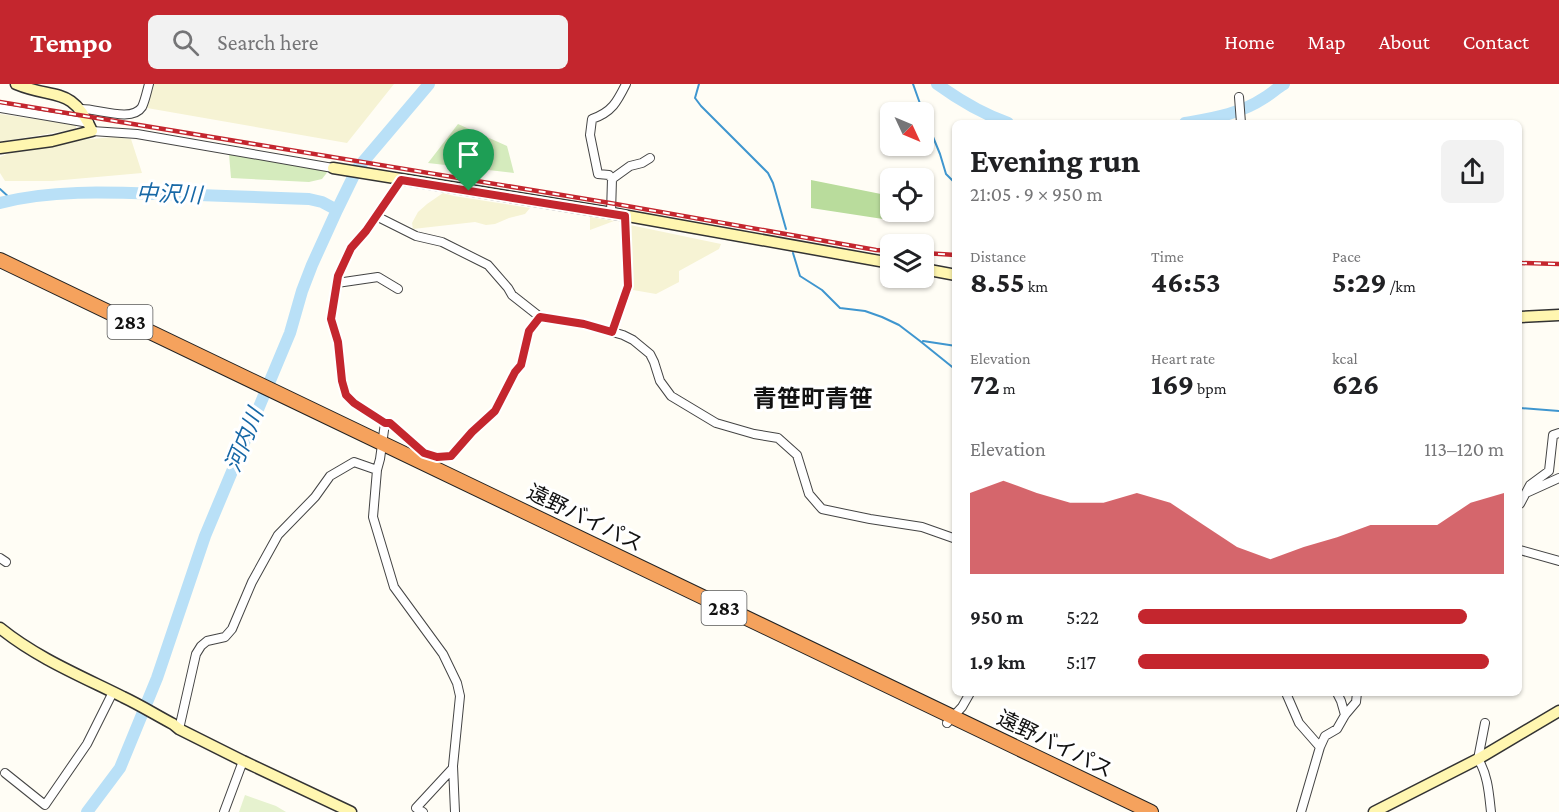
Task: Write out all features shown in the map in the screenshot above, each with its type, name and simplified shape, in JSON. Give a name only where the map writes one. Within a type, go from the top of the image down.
[{"type":"highway","name":"遠野バイパス","points":[[0,260],[259,389],[711,606],[949,720],[1152,812]]},
{"type":"highway","name":"遠野バイパス","points":[[0,268],[192,356]]},
{"type":"highway","name":"遠野バイパス","points":[[949,720],[1130,812]]},
{"type":"street","points":[[16,84],[62,96],[74,102],[81,109],[90,127]]},
{"type":"street","points":[[81,109],[90,108],[127,116],[136,113],[141,108],[149,84]]},
{"type":"street","points":[[611,213],[612,179],[609,175],[598,174],[590,135],[592,119],[601,116],[615,105],[626,84]]},
{"type":"street","points":[[1239,97],[1241,120]]},
{"type":"street","points":[[0,108],[90,127],[611,213],[880,261]]},
{"type":"street","points":[[0,148],[52,141],[90,127]]},
{"type":"street","points":[[612,179],[630,166],[650,158]]},
{"type":"street","points":[[401,180],[351,248],[338,276],[331,319],[338,342],[342,381],[346,395],[354,403],[385,423],[390,423],[424,453],[437,457],[451,456],[495,411],[521,365],[529,331],[540,317]]},
{"type":"street","points":[[376,216],[416,236],[442,242],[488,265],[512,296],[540,317],[584,324],[633,340],[650,354],[660,381],[671,396],[717,423],[754,434],[778,438],[797,455],[809,494],[822,509],[922,527],[952,538]]},
{"type":"street","points":[[612,332],[628,286],[625,216]]},
{"type":"street","points":[[934,271],[952,273]]},
{"type":"street","points":[[337,283],[378,277],[398,289]]},
{"type":"street","points":[[1522,317],[1559,315]]},
{"type":"street","points":[[385,423],[377,470],[373,517],[394,587],[443,654],[457,683],[460,696],[453,768],[455,812]]},
{"type":"street","points":[[1522,500],[1530,485],[1549,471],[1553,435],[1559,433]]},
{"type":"street","points":[[176,727],[196,654],[207,641],[225,637],[232,629],[252,582],[278,535],[315,497],[330,476],[354,462],[377,470]]},
{"type":"street","points":[[1526,493],[1559,478]]},
{"type":"street","points":[[1522,551],[1559,561]]},
{"type":"street","points":[[0,628],[61,668],[125,698],[243,761],[351,812]]},
{"type":"street","points":[[5,773],[45,805],[87,744],[113,692]]},
{"type":"street","points":[[949,720],[962,707],[968,696]]},
{"type":"street","points":[[1287,696],[1299,723],[1320,747]]},
{"type":"street","points":[[1338,696],[1345,715]]},
{"type":"street","points":[[1301,812],[1325,736],[1336,729],[1356,702],[1357,696]]},
{"type":"street","points":[[1374,812],[1478,759],[1559,711]]},
{"type":"street","points":[[1485,723],[1478,759],[1483,767],[1491,812]]},
{"type":"street","points":[[224,812],[243,761]]},
{"type":"street","points":[[423,812],[416,808],[453,768]]},
{"type":"shaded area","points":[[154,84],[394,84],[347,143],[147,108]]},
{"type":"shaded area","points":[[0,114],[76,125],[76,129],[0,142]]},
{"type":"shaded area","points":[[115,137],[131,139],[142,173],[52,181],[5,181],[0,173],[0,157],[7,154],[64,141]]},
{"type":"shaded area","points":[[443,193],[530,208],[525,214],[495,224],[486,225],[475,222],[413,229],[412,223],[418,212]]},
{"type":"shaded area","points":[[590,217],[614,221],[590,230]]},
{"type":"shaded area","points":[[630,225],[721,244],[719,249],[679,271],[679,282],[656,294],[633,290]]},
{"type":"green space","points":[[458,124],[507,146],[514,173],[428,163]]},
{"type":"green space","points":[[229,154],[329,170],[322,179],[309,182],[231,178]]},
{"type":"green space","points":[[811,180],[880,194],[880,219],[811,208]]},
{"type":"green space","points":[[245,795],[276,806],[286,812],[239,812]]},
{"type":"waterway","name":"河内川","points":[[87,812],[120,768],[157,678],[205,536],[290,333],[302,291],[337,210],[357,169],[429,84]]},
{"type":"waterway","points":[[699,84],[695,98],[701,106],[768,173],[786,229]]},
{"type":"waterway","points":[[913,84],[919,102]]},
{"type":"waterway","points":[[937,84],[971,106],[1001,120]]},
{"type":"waterway","points":[[1201,120],[1245,108],[1284,84]]},
{"type":"waterway","points":[[934,139],[946,174],[952,180]]},
{"type":"waterway","points":[[0,189],[12,200]]},
{"type":"waterway","name":"中沢川","points":[[0,203],[58,194],[117,193],[309,199],[322,202],[337,210]]},
{"type":"waterway","points":[[793,253],[800,276],[822,290],[840,308],[865,311],[899,325],[952,367]]},
{"type":"waterway","points":[[923,341],[952,345]]},
{"type":"waterway","points":[[1522,408],[1559,411]]},
{"type":"railway","points":[[0,102],[880,250]]},
{"type":"railway","points":[[934,254],[952,255]]},
{"type":"railway","points":[[1522,263],[1559,264]]},
{"type":"district","name":"青笹町青笹","points":[[813,398]]},
{"type":"route","points":[[401,180],[469,191],[625,216],[628,286],[612,332],[584,324],[540,317],[529,331],[521,365],[495,411],[451,456],[437,457],[424,453],[390,423],[385,423],[354,403],[346,395],[342,381],[338,342],[331,319],[338,276],[351,248],[366,231],[401,180]]}]
